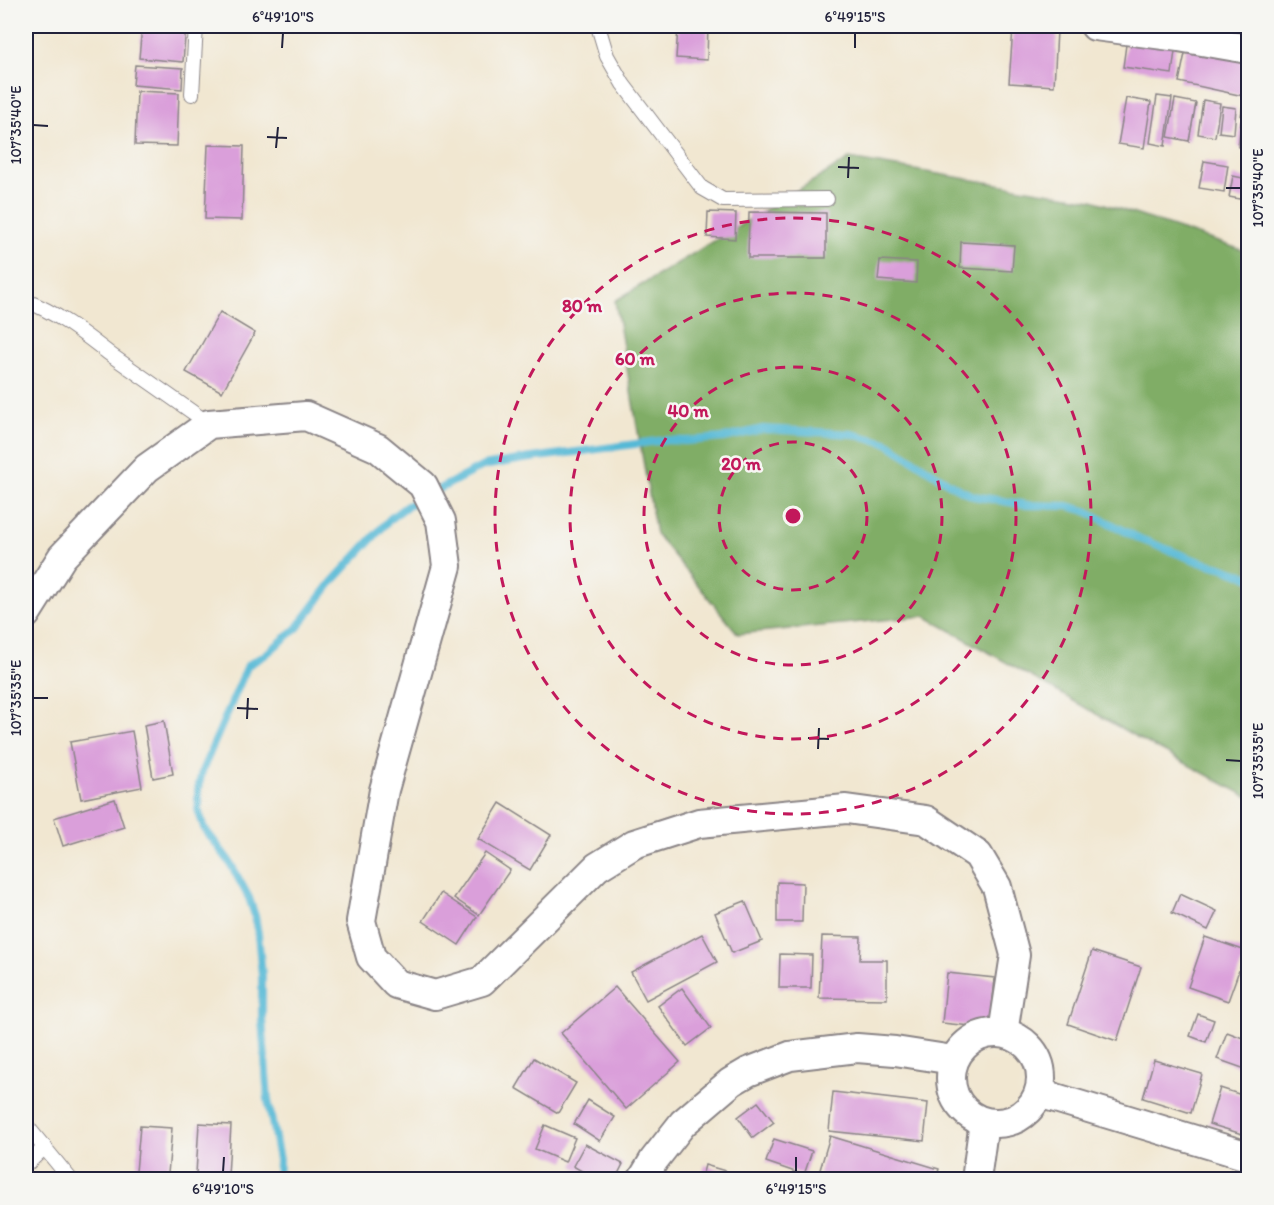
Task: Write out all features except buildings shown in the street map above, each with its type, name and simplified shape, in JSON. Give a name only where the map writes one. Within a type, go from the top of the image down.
[{"type":"street","points":[[1095,26],[1248,49]]},
{"type":"street","points":[[26,614],[62,557],[147,468],[209,424],[306,416],[378,448],[423,485],[441,520],[447,566],[384,790],[361,921],[371,957],[396,984],[435,996],[482,981],[597,867],[634,844],[699,823],[846,809],[926,820],[978,855],[997,887],[1015,955],[1003,1033]]},
{"type":"street","points":[[988,1033],[1003,1033],[1018,1038],[1030,1048],[1038,1061],[1041,1077],[1039,1093],[1031,1107],[1017,1118],[1001,1124],[984,1122],[972,1117],[962,1109],[955,1098],[950,1073],[954,1060],[962,1047],[974,1038],[988,1033]]},
{"type":"street","points":[[642,1179],[683,1123],[731,1082],[747,1072],[790,1056],[857,1048],[954,1060]]},
{"type":"street","points":[[1039,1093],[1248,1156]]},
{"type":"street","points":[[976,1179],[984,1122]]},
{"type":"lane","points":[[192,94],[196,26]]},
{"type":"lane","points":[[598,26],[607,56],[623,84],[702,188],[723,200],[827,200]]},
{"type":"lane","points":[[26,301],[40,306],[80,330],[209,424]]},
{"type":"lane","points":[[26,1125],[72,1179]]},
{"type":"lane","points":[[26,1165],[45,1147]]},
{"type":"green space","points":[[849,159],[1093,200],[1248,252],[1248,797],[1140,739],[925,616],[738,634],[656,534],[615,301]]},
{"type":"waterway","points":[[278,1180],[279,1160],[268,1100],[262,1019],[262,975],[255,916],[249,898],[229,861],[204,828],[198,809],[198,790],[202,771],[248,665],[265,655],[297,628],[332,582],[391,518],[407,506],[483,466],[524,459],[665,440],[724,438],[763,429],[852,434],[887,443],[973,496],[1027,505],[1068,506],[1086,511],[1140,539],[1248,577]]}]
